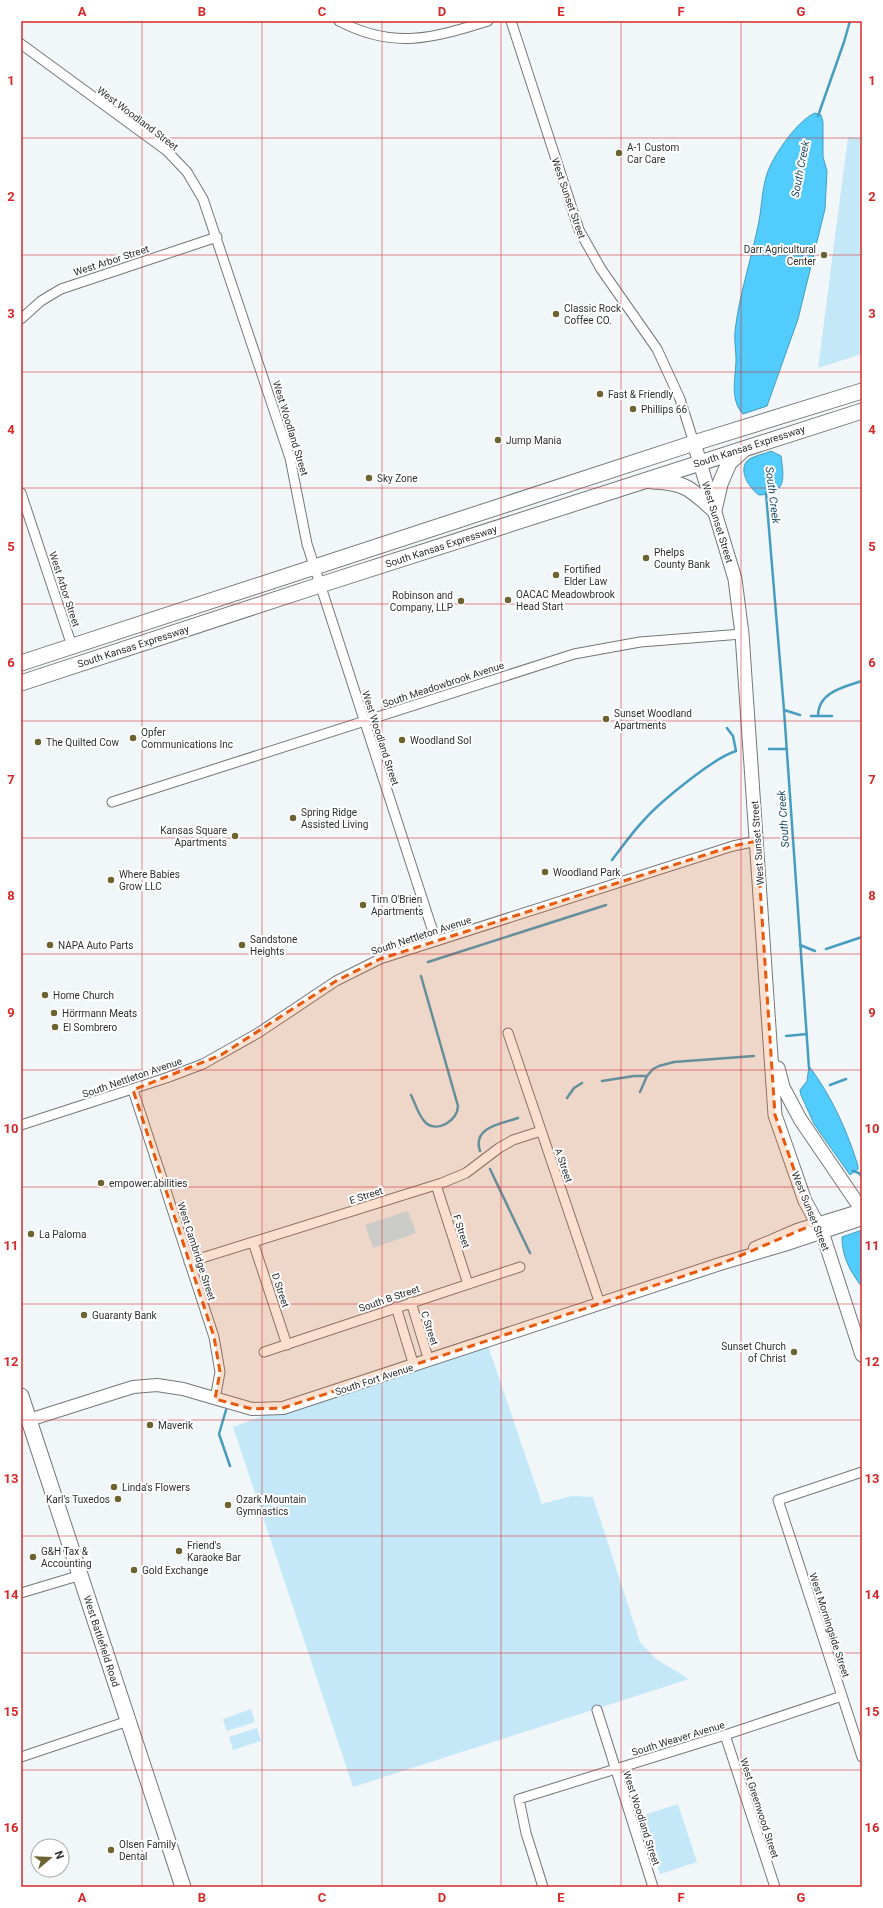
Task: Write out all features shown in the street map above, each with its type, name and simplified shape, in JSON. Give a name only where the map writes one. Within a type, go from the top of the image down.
[{"type":"main road","name":"South Kansas Expressway","points":[[21,663],[694,444],[862,391]]},
{"type":"main road","name":"South Kansas Expressway","points":[[21,683],[745,447],[862,411]]},
{"type":"main road","name":"West Sunset Street","points":[[694,444],[735,579],[742,634],[775,1115],[805,1201],[819,1228],[862,1355]]},
{"type":"main road","points":[[644,480],[671,482],[687,487],[714,510],[720,484],[729,462],[745,447]]},
{"type":"main road","name":"West Sunset Street","points":[[770,1041],[783,1087],[800,1119],[862,1212]]},
{"type":"main road","name":"West Battlefield Road","points":[[21,1396],[25,1422],[81,1575],[183,1887]]},
{"type":"street","points":[[339,21],[374,35],[386,38],[413,39],[438,36],[488,21]]},
{"type":"street","name":"West Sunset Street","points":[[511,21],[579,230],[601,269],[657,348],[675,386],[694,444]]},
{"type":"street","name":"West Woodland Street","points":[[21,44],[157,143],[187,172],[199,192],[217,236],[290,458],[303,529],[314,567],[436,941]]},
{"type":"street","name":"West Arbor Street","points":[[21,319],[41,300],[61,289],[217,236]]},
{"type":"street","name":"West Arbor Street","points":[[21,493],[72,646]]},
{"type":"street","name":"South Meadowbrook Avenue","points":[[112,802],[582,652],[640,642],[742,634]]},
{"type":"street","name":"South Nettleton Avenue","points":[[21,1125],[132,1090],[185,1071],[228,1051],[258,1034],[317,992],[355,970],[399,952],[733,846],[757,841]]},
{"type":"street","name":"A Street","points":[[508,1033],[600,1304]]},
{"type":"street","name":"West Cambridge Street","points":[[132,1090],[219,1356],[220,1372],[215,1399]]},
{"type":"street","name":"E Street","points":[[189,1262],[436,1184],[466,1173],[499,1148],[513,1140],[541,1131]]},
{"type":"street","name":"F Street","points":[[436,1184],[468,1284]]},
{"type":"street","name":"South Fort Avenue","points":[[25,1422],[113,1392],[144,1386],[169,1386],[252,1409],[268,1410],[283,1408],[723,1263],[768,1242],[819,1228],[862,1212]]},
{"type":"street","name":"D Street","points":[[253,1242],[287,1345]]},
{"type":"street","name":"South B Street","points":[[264,1352],[520,1266]]},
{"type":"street","name":"C Street","points":[[411,1302],[429,1361]]},
{"type":"street","points":[[396,1308],[414,1366]]},
{"type":"street","name":"West Morningside Street","points":[[862,1472],[778,1500],[862,1757]]},
{"type":"street","points":[[21,1593],[81,1575]]},
{"type":"street","name":"South Weaver Avenue","points":[[543,1887],[526,1833],[519,1799],[725,1736],[842,1696]]},
{"type":"street","name":"West Woodland Street","points":[[597,1710],[653,1887]]},
{"type":"street","points":[[21,1757],[128,1721]]},
{"type":"street","name":"West Greenwood Street","points":[[725,1736],[775,1887]]},
{"type":"highlighted area","points":[[757,841],[775,1115],[805,1201],[817,1223],[723,1263],[283,1408],[252,1409],[215,1399],[220,1372],[214,1337],[133,1090],[221,1055],[336,981],[380,959],[733,846]]},
{"type":"shaded area","points":[[848,137],[862,138],[862,354],[818,368]]},
{"type":"shaded area","points":[[408,1211],[416,1233],[373,1248],[365,1225]]},
{"type":"shaded area","points":[[488,1346],[542,1504],[572,1496],[593,1497],[640,1642],[656,1659],[689,1679],[353,1787],[233,1427],[265,1415],[283,1413]]},
{"type":"shaded area","points":[[251,1709],[255,1722],[227,1731],[223,1719]]},
{"type":"shaded area","points":[[257,1728],[261,1741],[233,1750],[229,1737]]},
{"type":"shaded area","points":[[678,1804],[697,1862],[660,1874],[641,1816]]},
{"type":"water","points":[[815,113],[821,115],[823,122],[823,157],[827,171],[825,209],[798,319],[767,406],[743,414],[736,402],[734,388],[736,359],[735,331],[739,304],[759,221],[764,183],[771,164],[781,147],[801,122]]},
{"type":"water","points":[[771,451],[781,456],[783,471],[782,483],[775,492],[759,495],[752,489],[746,480],[744,475],[745,465],[747,461],[752,458]]},
{"type":"water","points":[[809,1066],[832,1102],[849,1140],[858,1166],[858,1169],[850,1175],[814,1124],[801,1095],[800,1090],[807,1081]]},
{"type":"water","points":[[862,1230],[862,1287],[845,1257],[842,1237]]},
{"type":"waterway","name":"South Creek","points":[[818,116],[850,21]]},
{"type":"waterway","name":"South Creek","points":[[766,493],[784,710],[809,1068]]},
{"type":"waterway","points":[[818,716],[822,701],[827,696],[840,688],[862,681]]},
{"type":"waterway","points":[[784,710],[800,715]]},
{"type":"waterway","points":[[811,716],[832,716]]},
{"type":"waterway","points":[[612,860],[636,828],[663,802],[702,770],[736,751],[733,736],[727,728]]},
{"type":"waterway","points":[[769,749],[787,749]]},
{"type":"waterway","points":[[428,962],[606,905]]},
{"type":"waterway","points":[[826,949],[862,937]]},
{"type":"waterway","points":[[800,945],[815,951]]},
{"type":"waterway","points":[[411,1095],[421,1117],[431,1126],[436,1127],[446,1124],[455,1116],[458,1106],[421,976]]},
{"type":"waterway","points":[[786,1036],[807,1034]]},
{"type":"waterway","points":[[602,1081],[634,1076],[647,1076],[653,1069],[674,1062],[754,1056]]},
{"type":"waterway","points":[[640,1092],[647,1076]]},
{"type":"waterway","points":[[830,1085],[846,1079]]},
{"type":"waterway","points":[[567,1098],[574,1088],[582,1083]]},
{"type":"waterway","points":[[480,1151],[480,1137],[484,1132],[496,1125],[518,1118]]},
{"type":"waterway","points":[[490,1169],[530,1253]]},
{"type":"waterway","points":[[853,1171],[859,1173],[862,1177]]},
{"type":"waterway","points":[[226,1410],[219,1434],[230,1466]]},
{"type":"place","name":"A-1 Custom Car Care","points":[[619,153]]},
{"type":"place","name":"Darr Agricultural Center","points":[[824,255]]},
{"type":"place","name":"Classic Rock Coffee CO.","points":[[556,314]]},
{"type":"place","name":"Fast & Friendly","points":[[600,394]]},
{"type":"place","name":"Phillips 66","points":[[633,409]]},
{"type":"place","name":"Jump Mania","points":[[498,440]]},
{"type":"place","name":"Sky Zone","points":[[369,478]]},
{"type":"place","name":"Phelps County Bank","points":[[646,558]]},
{"type":"place","name":"Fortified Elder Law","points":[[556,575]]},
{"type":"place","name":"OACAC Meadowbrook Head Start","points":[[508,600]]},
{"type":"place","name":"Robinson and Company, LLP","points":[[461,601]]},
{"type":"place","name":"Sunset Woodland Apartments","points":[[606,719]]},
{"type":"place","name":"Opfer Communications Inc","points":[[133,738]]},
{"type":"place","name":"Woodland Sol","points":[[402,740]]},
{"type":"place","name":"The Quilted Cow","points":[[38,742]]},
{"type":"place","name":"Spring Ridge Assisted Living","points":[[293,818]]},
{"type":"place","name":"Kansas Square Apartments","points":[[235,836]]},
{"type":"place","name":"Woodland Park","points":[[545,872]]},
{"type":"place","name":"Where Babies Grow LLC","points":[[111,880]]},
{"type":"place","name":"Tim O'Brien Apartments","points":[[363,905]]},
{"type":"place","name":"NAPA Auto Parts","points":[[50,945]]},
{"type":"place","name":"Sandstone Heights","points":[[242,945]]},
{"type":"place","name":"Home Church","points":[[45,995]]},
{"type":"place","name":"Hörrmann Meats","points":[[54,1013]]},
{"type":"place","name":"El Sombrero","points":[[55,1027]]},
{"type":"place","name":"empower:abilities","points":[[101,1183]]},
{"type":"place","name":"La Paloma","points":[[31,1234]]},
{"type":"place","name":"Guaranty Bank","points":[[84,1315]]},
{"type":"place","name":"Sunset Church of Christ","points":[[794,1352]]},
{"type":"place","name":"Maverik","points":[[150,1425]]},
{"type":"place","name":"Linda's Flowers","points":[[114,1487]]},
{"type":"place","name":"Karl's Tuxedos","points":[[118,1499]]},
{"type":"place","name":"Ozark Mountain Gymnastics","points":[[228,1505]]},
{"type":"place","name":"Friend's Karaoke Bar","points":[[179,1551]]},
{"type":"place","name":"G&H Tax & Accounting","points":[[33,1557]]},
{"type":"place","name":"Gold Exchange","points":[[134,1570]]},
{"type":"place","name":"Olsen Family Dental","points":[[111,1850]]}]
